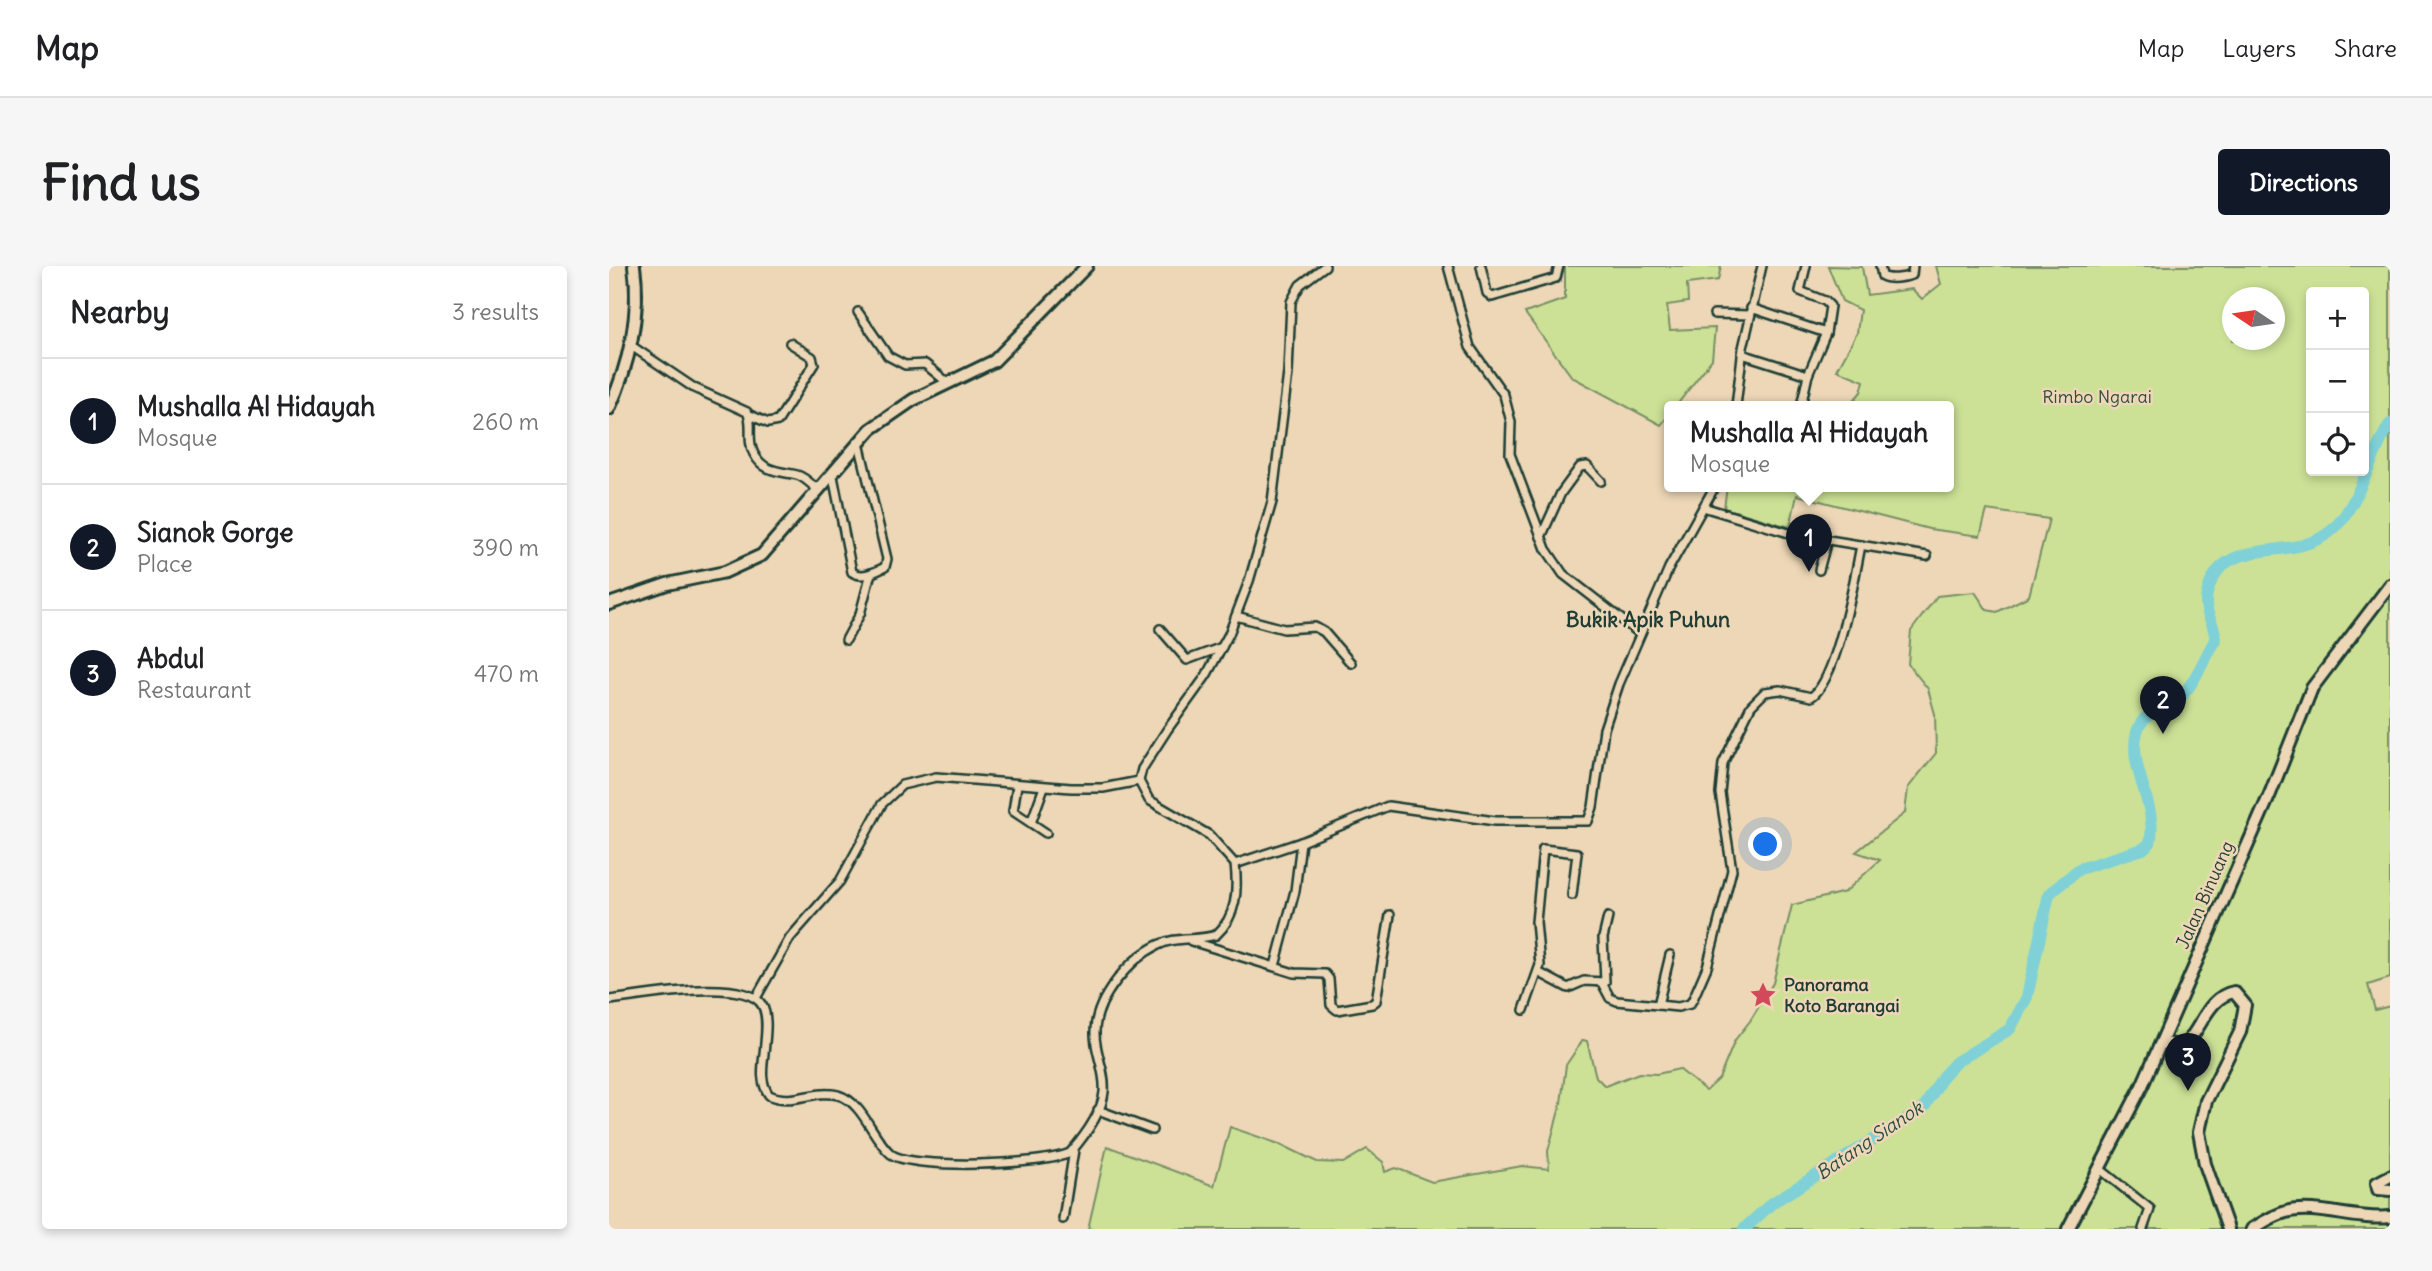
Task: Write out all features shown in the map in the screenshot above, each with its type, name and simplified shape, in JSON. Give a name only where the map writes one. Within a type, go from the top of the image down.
[{"type":"street","points":[[609,409],[630,345],[636,312],[634,266]]},
{"type":"street","points":[[609,604],[667,584],[725,572],[752,561],[771,547],[859,443],[893,411],[994,361],[1087,266]]},
{"type":"street","points":[[609,1000],[699,990],[748,994],[756,998],[765,1011],[762,1076],[764,1088],[769,1095],[792,1100],[829,1094],[847,1099],[880,1143],[898,1158],[923,1163],[1039,1161],[1061,1157],[1074,1148],[1098,1110],[1104,1095],[1105,1079],[1095,1035],[1099,1012],[1130,965],[1155,946],[1183,939],[1206,938],[1223,928],[1234,904],[1235,864],[1209,835],[1149,800],[1139,781],[1142,769],[1199,689],[1222,646],[1260,552],[1272,502],[1288,373],[1291,302],[1300,285],[1325,266]]},
{"type":"street","points":[[1448,266],[1470,347],[1504,396],[1511,422],[1510,454],[1552,561],[1563,574],[1639,633]]},
{"type":"street","points":[[1481,266],[1487,293],[1492,297],[1556,278],[1559,266]]},
{"type":"street","points":[[1737,401],[1742,355],[1762,266]]},
{"type":"street","points":[[1802,401],[1808,375],[1826,334],[1829,302],[1800,291],[1806,266]]},
{"type":"street","points":[[1880,266],[1882,276],[1886,278],[1909,277],[1912,275],[1913,266]]},
{"type":"street","points":[[1714,314],[1751,311],[1826,334]]},
{"type":"street","points":[[858,312],[888,356],[905,365],[925,364],[948,383]]},
{"type":"street","points":[[630,345],[694,388],[768,424],[778,421],[814,364],[813,357],[790,343]]},
{"type":"street","points":[[1742,355],[1808,375]]},
{"type":"street","points":[[750,415],[748,441],[759,461],[778,474],[799,475],[819,492]]},
{"type":"street","points":[[833,476],[851,569],[857,575],[885,567],[887,562],[859,443]]},
{"type":"street","points":[[1541,537],[1561,493],[1580,467],[1587,466],[1601,481]]},
{"type":"street","points":[[1235,864],[1301,842],[1388,806],[1495,821],[1588,821],[1593,807],[1604,729],[1639,633],[1669,568],[1712,492]]},
{"type":"street","points":[[1703,507],[1762,527],[1927,556]]},
{"type":"street","points":[[1819,570],[1827,540]]},
{"type":"street","points":[[1602,983],[1610,998],[1617,1001],[1684,1006],[1693,999],[1707,967],[1729,887],[1731,854],[1720,793],[1723,763],[1751,706],[1765,692],[1773,689],[1811,697],[1823,686],[1845,621],[1861,545]]},
{"type":"street","points":[[846,640],[860,614],[871,573]]},
{"type":"street","name":"Jalan Binuang","points":[[2068,1229],[2159,1047],[2270,794],[2312,688],[2390,585]]},
{"type":"street","points":[[1236,616],[1284,629],[1315,626],[1324,632],[1351,663]]},
{"type":"street","points":[[1160,629],[1187,660],[1222,646]]},
{"type":"street","points":[[756,998],[790,938],[840,881],[891,793],[902,785],[936,777],[1044,787],[1103,788],[1139,781]]},
{"type":"street","points":[[1017,785],[1013,811],[1046,832]]},
{"type":"street","points":[[1031,823],[1044,787]]},
{"type":"street","points":[[1275,966],[1295,891],[1301,842]]},
{"type":"street","points":[[1524,1010],[1541,957],[1536,922],[1542,849],[1577,853],[1573,895]]},
{"type":"street","points":[[1183,939],[1294,973],[1325,974],[1329,979],[1333,1009],[1372,1004],[1377,996],[1390,915]]},
{"type":"street","points":[[1602,983],[1606,978],[1603,938],[1608,917]]},
{"type":"street","points":[[1658,1005],[1670,955]]},
{"type":"street","points":[[1538,972],[1568,988],[1584,981],[1602,983]]},
{"type":"street","points":[[2159,1047],[2165,1043],[2183,1047],[2196,1034],[2207,1011],[2225,993],[2234,992],[2245,1005],[2240,1032],[2206,1101],[2199,1132],[2205,1164],[2228,1229]]},
{"type":"street","points":[[1098,1110],[1152,1130]]},
{"type":"street","points":[[1063,1219],[1074,1148]]},
{"type":"street","points":[[2100,1169],[2150,1209],[2143,1229]]},
{"type":"street","points":[[2390,1176],[2380,1180],[2377,1186],[2381,1190],[2390,1190]]},
{"type":"street","points":[[2252,1229],[2285,1212],[2296,1211],[2390,1217]]},
{"type":"green space","points":[[1565,266],[1721,266],[1718,280],[1687,284],[1688,302],[1667,305],[1670,330],[1715,328],[1712,359],[1680,401],[1664,401],[1664,421],[1661,425],[1572,377],[1525,313],[1565,299]]},
{"type":"green space","name":"Rimbo Ngarai","points":[[1828,266],[1862,267],[1867,295],[1912,289],[1922,299],[1941,284],[1936,266],[2390,266],[2390,978],[2368,985],[2375,1010],[2390,1006],[2390,1229],[1088,1229],[1107,1146],[1214,1186],[1230,1127],[1282,1145],[1317,1162],[1343,1163],[1367,1149],[1383,1162],[1385,1172],[1396,1168],[1432,1182],[1522,1166],[1549,1169],[1548,1151],[1561,1103],[1566,1065],[1583,1040],[1587,1041],[1596,1077],[1605,1086],[1639,1073],[1657,1074],[1679,1069],[1706,1091],[1719,1079],[1735,1040],[1773,983],[1792,905],[1845,892],[1880,860],[1856,852],[1905,813],[1908,788],[1936,753],[1935,714],[1928,689],[1908,664],[1911,631],[1937,596],[1975,592],[1987,610],[1997,612],[2029,596],[2049,519],[1987,510],[1980,536],[1929,529],[1797,495],[1790,527],[1724,508],[1726,492],[1954,492],[1954,401],[1853,401],[1861,392],[1864,381],[1837,370],[1857,333],[1860,310],[1842,301]]},
{"type":"waterway","name":"Batang Sianok","points":[[1744,1229],[1772,1203],[1923,1109],[1943,1076],[1956,1062],[2010,1029],[2027,997],[2049,894],[2079,869],[2143,849],[2150,843],[2150,815],[2136,759],[2137,732],[2144,719],[2172,704],[2184,694],[2215,640],[2206,607],[2207,594],[2215,575],[2227,562],[2242,555],[2315,541],[2331,531],[2349,510],[2390,424]]},
{"type":"place","name":"Mushalla Al Hidayah","points":[[1809,572]]},
{"type":"place","name":"Sianok Gorge","points":[[2163,734]]},
{"type":"place","name":"Panorama Koto Barangai","points":[[1763,995]]},
{"type":"place","name":"Abdul","points":[[2188,1091]]},
{"type":"district","name":"Bukik Apik Puhun","points":[[1648,620]]}]
